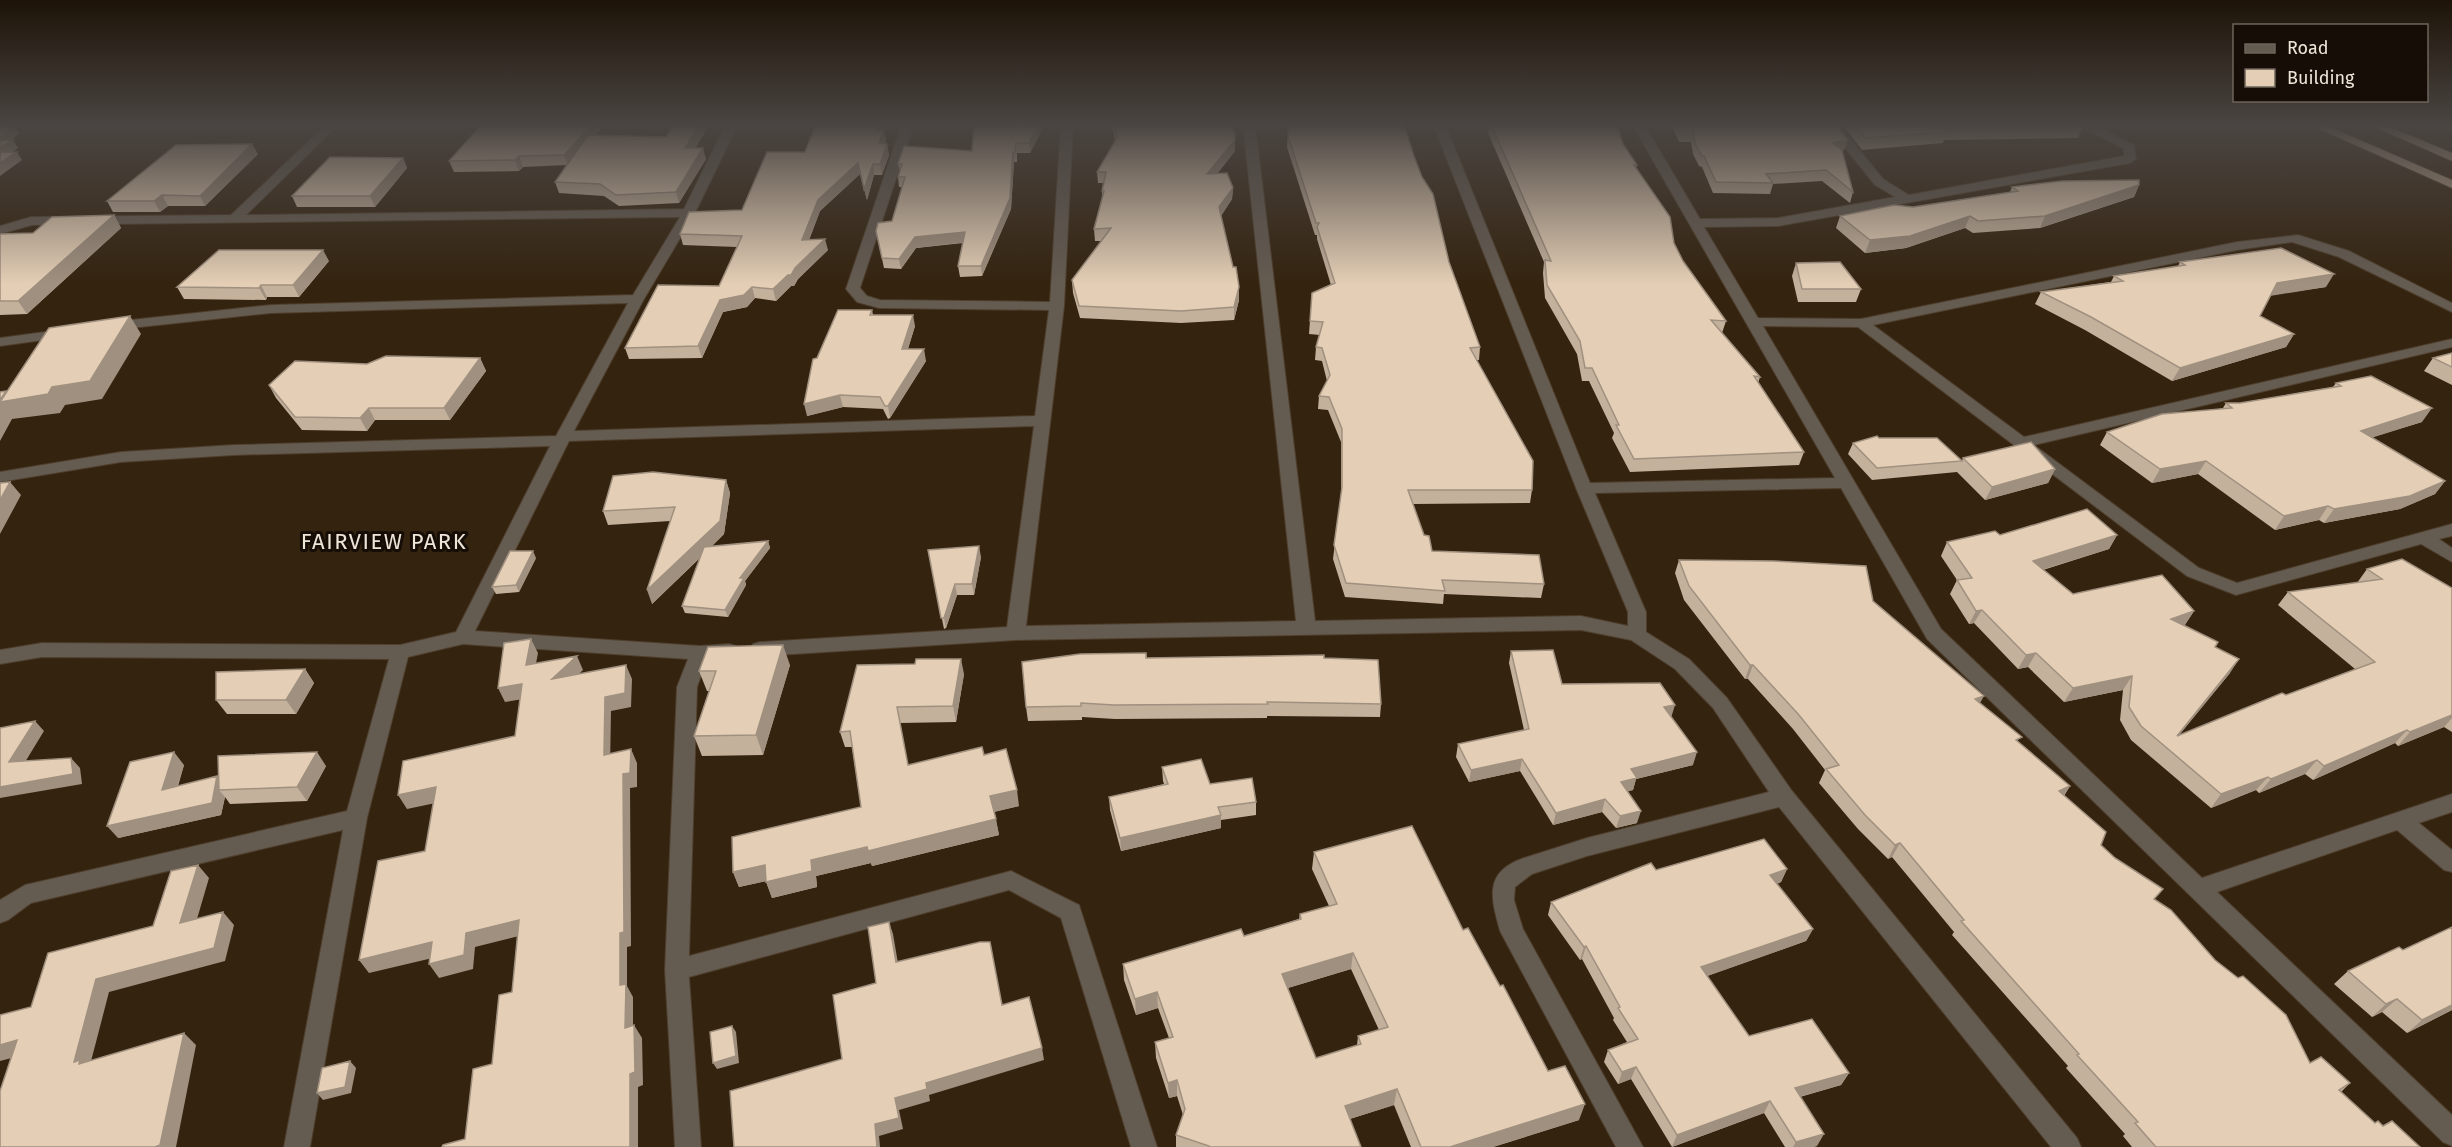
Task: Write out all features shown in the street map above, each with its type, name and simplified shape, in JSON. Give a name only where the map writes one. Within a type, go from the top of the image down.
[{"type":"highway","points":[[2437,178],[2452,184]]},
{"type":"street","points":[[233,220],[277,178]]},
{"type":"street","points":[[463,638],[563,438],[637,299],[689,213],[706,178]]},
{"type":"street","points":[[890,178],[853,289],[862,299],[879,304],[1057,306]]},
{"type":"street","points":[[1016,633],[1057,306],[1064,178]]},
{"type":"street","points":[[1255,178],[1306,628]]},
{"type":"street","points":[[1460,178],[1584,488],[1637,612],[1637,634]]},
{"type":"street","points":[[1669,178],[1934,634],[2452,1133]]},
{"type":"street","points":[[1875,178],[1907,199]]},
{"type":"street","points":[[1696,223],[1778,222],[2027,178]]},
{"type":"street","points":[[0,230],[31,221],[689,213]]},
{"type":"street","points":[[1754,322],[1861,323],[2237,246],[2293,238],[2344,254],[2452,308]]},
{"type":"street","points":[[100,328],[155,320],[271,309],[637,299]]},
{"type":"street","points":[[1861,323],[2193,572],[2235,589],[2452,530]]},
{"type":"street","points":[[0,342],[77,331]]},
{"type":"street","points":[[2021,443],[2452,343]]},
{"type":"street","points":[[0,477],[132,456],[234,450],[1041,421]]},
{"type":"street","points":[[1584,488],[1846,483]]},
{"type":"street","points":[[2424,538],[2452,556]]},
{"type":"street","points":[[0,657],[42,650],[400,652],[463,638],[700,653],[1016,633],[1581,623],[1637,634],[1682,664],[1720,703],[1784,797],[2068,1147]]},
{"type":"street","points":[[297,1147],[356,818],[400,652]]},
{"type":"street","points":[[688,1147],[677,970],[687,687],[700,653]]},
{"type":"street","points":[[1630,1147],[1512,931],[1503,900],[1504,883],[1524,867],[1587,847],[1784,797]]},
{"type":"street","points":[[2198,889],[2452,803]]},
{"type":"street","points":[[0,913],[25,895],[356,818]]},
{"type":"street","points":[[2400,820],[2452,863]]},
{"type":"street","points":[[677,970],[1011,880],[1071,912],[1144,1147]]},
{"type":"building","points":[[136,178],[218,178],[200,196],[162,195],[154,201],[107,201]]},
{"type":"building","points":[[310,178],[386,178],[370,196],[292,196]]},
{"type":"building","points":[[558,178],[685,178],[676,192],[616,195],[600,184],[555,182]]},
{"type":"building","points":[[756,178],[842,178],[818,200],[802,240],[825,239],[795,268],[791,275],[788,275],[773,289],[752,287],[744,295],[720,300],[698,346],[625,348],[658,285],[719,286],[742,236],[680,234],[689,212],[742,210]]},
{"type":"building","points":[[861,178],[868,178],[864,189]]},
{"type":"building","points":[[905,178],[1011,178],[1010,198],[981,266],[958,266],[965,232],[915,237],[899,259],[882,258],[876,231],[878,223],[892,221]]},
{"type":"building","points":[[1105,178],[1229,178],[1233,188],[1219,207],[1233,267],[1236,267],[1239,287],[1234,307],[1181,311],[1079,306],[1072,280],[1111,228],[1094,229],[1104,191],[1102,191]]},
{"type":"building","points":[[1301,178],[1422,178],[1433,194],[1449,262],[1480,347],[1470,348],[1533,461],[1532,490],[1408,490],[1424,535],[1429,536],[1432,551],[1539,555],[1544,584],[1442,580],[1445,591],[1346,583],[1334,545],[1342,487],[1342,429],[1329,397],[1319,396],[1330,375],[1322,348],[1316,347],[1323,322],[1310,321],[1312,293],[1335,283],[1317,227],[1319,223],[1316,223]]},
{"type":"building","points":[[1514,178],[1643,178],[1670,217],[1674,243],[1683,261],[1726,321],[1711,320],[1760,377],[1754,376],[1804,452],[1634,459],[1616,425],[1619,425],[1592,368],[1585,368],[1580,341],[1547,285],[1545,260],[1551,261]]},
{"type":"building","points":[[1714,178],[1769,178],[1773,183],[1716,182]]},
{"type":"building","points":[[1835,178],[1849,178],[1853,192]]},
{"type":"building","points":[[2139,180],[2139,185],[2045,216],[1978,221],[1970,216],[1910,236],[1870,240],[1840,216],[1894,205],[1913,207],[2018,191],[2012,187],[2062,181]]},
{"type":"building","points":[[114,215],[18,301],[0,301],[0,234],[33,233],[52,217]]},
{"type":"building","points":[[2281,248],[2334,274],[2277,283],[2260,316],[2294,334],[2180,368],[2091,317],[2041,292],[2123,281],[2114,276],[2185,265],[2180,262]]},
{"type":"building","points":[[219,250],[323,250],[293,285],[261,285],[259,288],[177,287]]},
{"type":"building","points":[[1840,262],[1861,289],[1802,289],[1796,263]]},
{"type":"building","points":[[838,310],[872,310],[870,315],[913,315],[902,349],[924,349],[888,406],[885,406],[880,397],[840,395],[804,404],[813,359],[817,358]]},
{"type":"building","points":[[130,316],[90,381],[52,387],[48,394],[0,402],[49,328]]},
{"type":"building","points":[[2452,353],[2452,367],[2433,358]]},
{"type":"building","points":[[386,356],[480,358],[444,408],[369,408],[360,418],[295,417],[269,385],[295,361],[367,364]]},
{"type":"building","points":[[2371,376],[2432,408],[2361,431],[2445,481],[2410,496],[2334,509],[2328,506],[2284,516],[2206,461],[2160,469],[2107,432],[2162,414],[2232,408],[2226,403],[2240,403],[2341,386],[2336,383]]},
{"type":"building","points":[[6,391],[0,400],[0,392]]},
{"type":"building","points":[[1877,436],[1879,438],[1937,438],[1962,461],[1877,468],[1853,443]]},
{"type":"building","points":[[2031,442],[2055,469],[1992,487],[1963,458]]},
{"type":"building","points":[[653,472],[726,480],[720,521],[647,590],[675,507],[603,511],[613,476]]},
{"type":"building","points":[[10,482],[0,500],[0,483]]},
{"type":"building","points":[[2087,509],[2117,535],[2033,561],[2073,594],[2162,575],[2194,611],[2171,619],[2218,642],[2215,647],[2239,659],[2177,736],[2282,693],[2286,695],[2375,662],[2288,592],[2382,579],[2367,569],[2402,559],[2452,588],[2452,715],[2410,732],[2407,730],[2324,766],[2317,760],[2271,779],[2268,777],[2221,794],[2141,726],[2129,707],[2132,676],[2073,688],[2036,653],[2026,655],[1982,610],[1976,611],[1957,580],[1972,578],[1947,542],[1995,531],[2000,535]]},
{"type":"building","points":[[768,541],[740,578],[744,578],[725,610],[682,606],[704,547]]},
{"type":"building","points":[[979,546],[972,584],[955,584],[944,618],[941,618],[928,550]]},
{"type":"building","points":[[510,551],[533,551],[516,585],[492,587]]},
{"type":"building","points":[[1679,560],[1774,561],[1866,566],[1873,601],[1984,696],[1975,699],[2022,737],[2016,740],[2070,786],[2059,791],[2106,832],[2101,845],[2115,858],[2163,889],[2154,899],[2171,910],[2215,960],[2238,978],[2243,976],[2286,1015],[2310,1063],[2321,1057],[2350,1083],[2339,1090],[2375,1123],[2378,1121],[2383,1126],[2392,1121],[2420,1147],[2156,1147],[2135,1123],[2138,1122],[1961,921],[1964,920],[1900,843],[1895,845],[1865,815],[1826,769],[1839,765],[1799,715],[1753,665],[1750,665],[1689,586]]},
{"type":"building","points":[[531,639],[526,665],[577,656],[552,679],[626,665],[625,693],[605,697],[604,755],[631,749],[630,773],[623,774],[624,932],[620,933],[620,985],[626,984],[625,1028],[634,1025],[635,1072],[630,1074],[630,1147],[442,1147],[465,1139],[473,1069],[492,1064],[499,995],[512,992],[519,920],[466,933],[464,955],[429,964],[432,942],[359,960],[378,861],[425,851],[436,787],[398,795],[403,761],[515,736],[522,684],[498,688],[504,643]]},
{"type":"building","points":[[783,645],[756,735],[694,736],[716,671],[699,671],[708,647]]},
{"type":"building","points":[[1553,650],[1562,684],[1660,683],[1675,705],[1664,707],[1697,752],[1631,769],[1637,778],[1621,782],[1641,811],[1620,816],[1605,799],[1556,813],[1522,759],[1471,770],[1458,744],[1529,729],[1511,651]]},
{"type":"building","points":[[1146,653],[1146,658],[1324,655],[1324,658],[1378,660],[1381,704],[1267,702],[1268,704],[1114,705],[1081,703],[1081,706],[1026,707],[1022,662],[1080,654]]},
{"type":"building","points":[[916,659],[961,659],[953,706],[897,707],[908,765],[982,747],[984,755],[1006,749],[1017,790],[990,796],[996,819],[868,851],[867,847],[811,860],[812,871],[766,882],[765,865],[733,872],[732,837],[861,807],[850,731],[840,732],[857,665],[915,664]]},
{"type":"building","points":[[305,669],[286,700],[216,700],[216,672]]},
{"type":"building","points":[[35,721],[9,762],[71,758],[73,774],[0,787],[0,728]]},
{"type":"building","points":[[174,752],[162,790],[217,776],[212,803],[107,826],[130,762]]},
{"type":"building","points":[[317,752],[297,787],[219,790],[218,756]]},
{"type":"building","points":[[1201,759],[1210,784],[1252,778],[1256,802],[1218,807],[1221,815],[1120,838],[1109,797],[1168,784],[1162,767]]},
{"type":"building","points":[[1412,826],[1463,930],[1468,928],[1500,986],[1503,985],[1548,1071],[1565,1066],[1585,1104],[1450,1147],[1421,1147],[1397,1089],[1345,1106],[1361,1147],[1209,1147],[1176,1135],[1185,1109],[1177,1080],[1168,1083],[1155,1042],[1173,1037],[1157,992],[1135,999],[1123,964],[1241,929],[1244,936],[1301,919],[1300,914],[1337,904],[1314,852]],"holes":[[[1353,953],[1388,1027],[1358,1036],[1361,1044],[1316,1058],[1282,974]]]},
{"type":"building","points":[[1764,839],[1787,869],[1770,875],[1813,929],[1701,967],[1749,1036],[1812,1019],[1849,1073],[1795,1088],[1824,1134],[1796,1142],[1770,1101],[1677,1135],[1636,1067],[1622,1072],[1608,1050],[1638,1039],[1618,1008],[1620,1007],[1586,946],[1584,947],[1551,902],[1651,863],[1656,870]]},
{"type":"building","points":[[198,865],[180,923],[223,912],[214,948],[96,979],[74,1062],[80,1060],[79,1064],[184,1033],[160,1145],[155,1147],[0,1147],[0,1091],[17,1040],[0,1045],[0,1015],[31,1007],[48,953],[153,926],[171,871]]},
{"type":"building","points":[[889,922],[896,962],[980,942],[990,942],[1002,1005],[1029,997],[1042,1048],[926,1083],[927,1089],[895,1098],[899,1118],[875,1124],[877,1147],[734,1147],[730,1091],[842,1059],[833,995],[876,983],[868,927]]},
{"type":"building","points":[[2452,927],[2452,1005],[2422,1020],[2397,999],[2386,1004],[2348,971],[2399,947],[2403,950]]},
{"type":"building","points":[[732,1026],[736,1056],[713,1063],[710,1032]]},
{"type":"building","points":[[350,1061],[345,1087],[317,1093],[322,1068]]},
{"type":"district","name":"FAIRVIEW PARK","points":[[384,541]]}]
